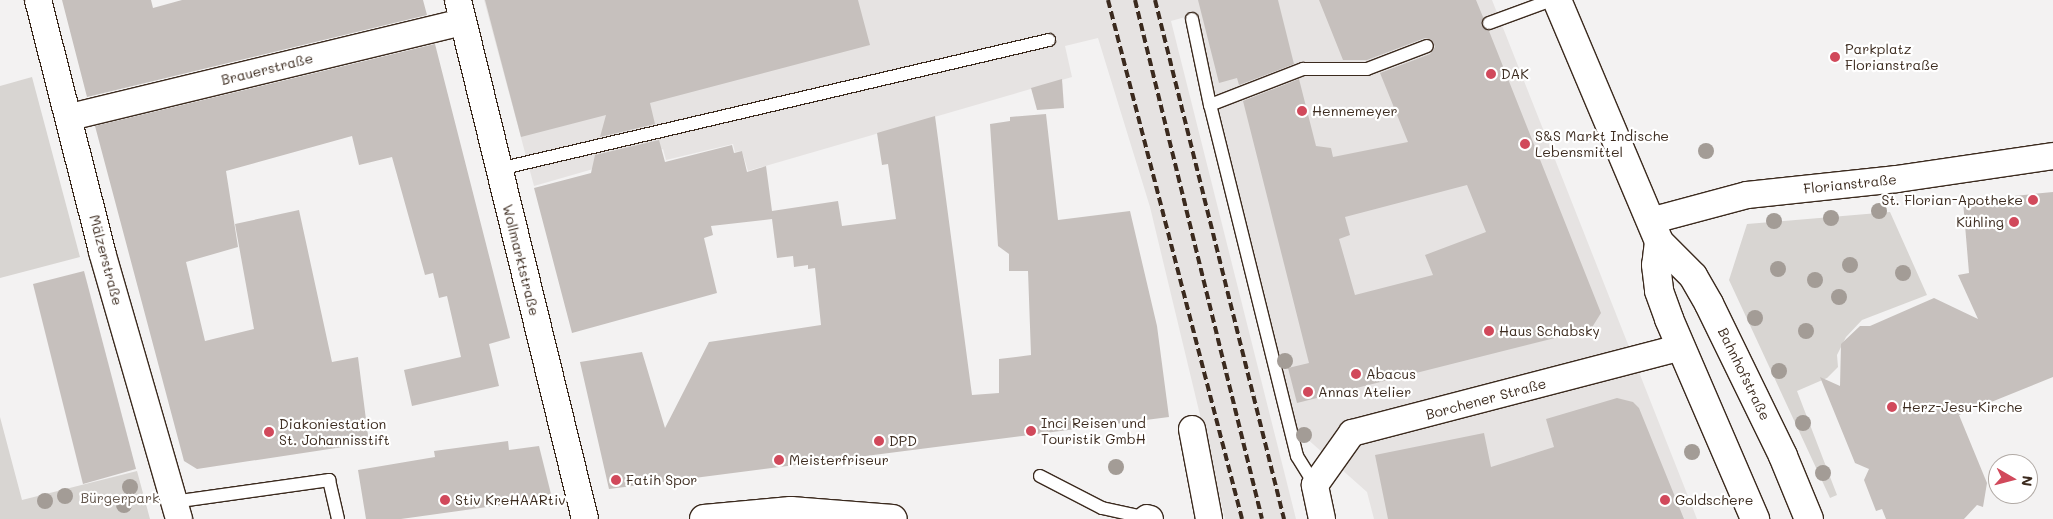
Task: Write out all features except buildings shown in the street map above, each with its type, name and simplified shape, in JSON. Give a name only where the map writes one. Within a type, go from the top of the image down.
[{"type":"main road","name":"Bahnhofstraße","points":[[1557,0],[1654,232],[1693,276],[1709,304],[1783,456],[1808,519]]},
{"type":"main road","name":"Bahnhofstraße","points":[[1654,232],[1659,291],[1755,519]]},
{"type":"main road","points":[[704,519],[791,515],[892,519]]},
{"type":"street","name":"Mälzerstraße","points":[[38,0],[70,117],[102,252],[176,511]]},
{"type":"street","name":"Brauerstraße","points":[[70,117],[460,11]]},
{"type":"street","name":"Wollmarktstraße","points":[[460,11],[585,519]]},
{"type":"street","name":"Florianstraße","points":[[1654,232],[1747,195],[1897,179],[2052,156]]},
{"type":"street","name":"Borchener Straße","points":[[1315,485],[1352,433],[1681,347]]},
{"type":"street","points":[[1192,429],[1210,519]]},
{"type":"street","points":[[1315,485],[1322,519]]},
{"type":"lane","points":[[1489,23],[1552,0]]},
{"type":"lane","points":[[1192,19],[1210,105],[1297,456],[1315,485]]},
{"type":"lane","points":[[499,169],[1049,40]]},
{"type":"lane","points":[[1210,105],[1303,69],[1367,69],[1427,46]]},
{"type":"lane","points":[[1040,476],[1102,508],[1149,518]]},
{"type":"lane","points":[[176,511],[329,480],[338,519]]},
{"type":"shaded area","points":[[484,0],[1492,0],[1697,519],[1374,519],[1367,492],[1296,429],[1196,14],[1171,21],[1296,519],[1225,519],[1150,207],[1098,38],[1065,46],[1072,77],[748,171],[742,151],[735,152],[733,144],[666,160],[663,149],[534,186]]},
{"type":"green space","points":[[32,77],[80,257],[0,278],[0,86]]},
{"type":"green space","points":[[1890,212],[1927,295],[1862,320],[1846,337],[1837,355],[1838,367],[1827,378],[1797,391],[1837,495],[1830,498],[1729,280],[1747,224]]},
{"type":"green space","name":"Bürgerpark","points":[[0,417],[22,500],[137,471],[150,519],[0,519]]},
{"type":"railway","points":[[1108,0],[1242,519]]},
{"type":"railway","points":[[1135,0],[1262,519]]},
{"type":"railway","points":[[1155,0],[1284,519]]},
{"type":"place","name":"Parkplatz Florianstraße","points":[[1835,57]]},
{"type":"place","name":"DAK","points":[[1491,74]]},
{"type":"place","name":"Hennemeyer","points":[[1302,111]]},
{"type":"place","name":"S&S Markt Indische Lebensmittel","points":[[1525,144]]},
{"type":"place","name":"St. Florian-Apotheke","points":[[2033,200]]},
{"type":"place","name":"Kühling","points":[[2014,222]]},
{"type":"place","name":"Haus Schabsky","points":[[1489,331]]},
{"type":"place","name":"Abacus","points":[[1356,374]]},
{"type":"place","name":"Annas Atelier","points":[[1308,392]]},
{"type":"place","name":"Herz-Jesu-Kirche","points":[[1892,407]]},
{"type":"place","name":"Inci Reisen und Touristik GmbH","points":[[1031,431]]},
{"type":"place","name":"Diakoniestation St. Johannisstift","points":[[269,432]]},
{"type":"place","name":"DPD","points":[[879,441]]},
{"type":"place","name":"Meisterfriseur","points":[[779,460]]},
{"type":"place","name":"Fatih Spor","points":[[616,480]]},
{"type":"place","name":"Stiv KreHAARtiv","points":[[445,500]]},
{"type":"place","name":"Goldschere","points":[[1665,500]]}]
